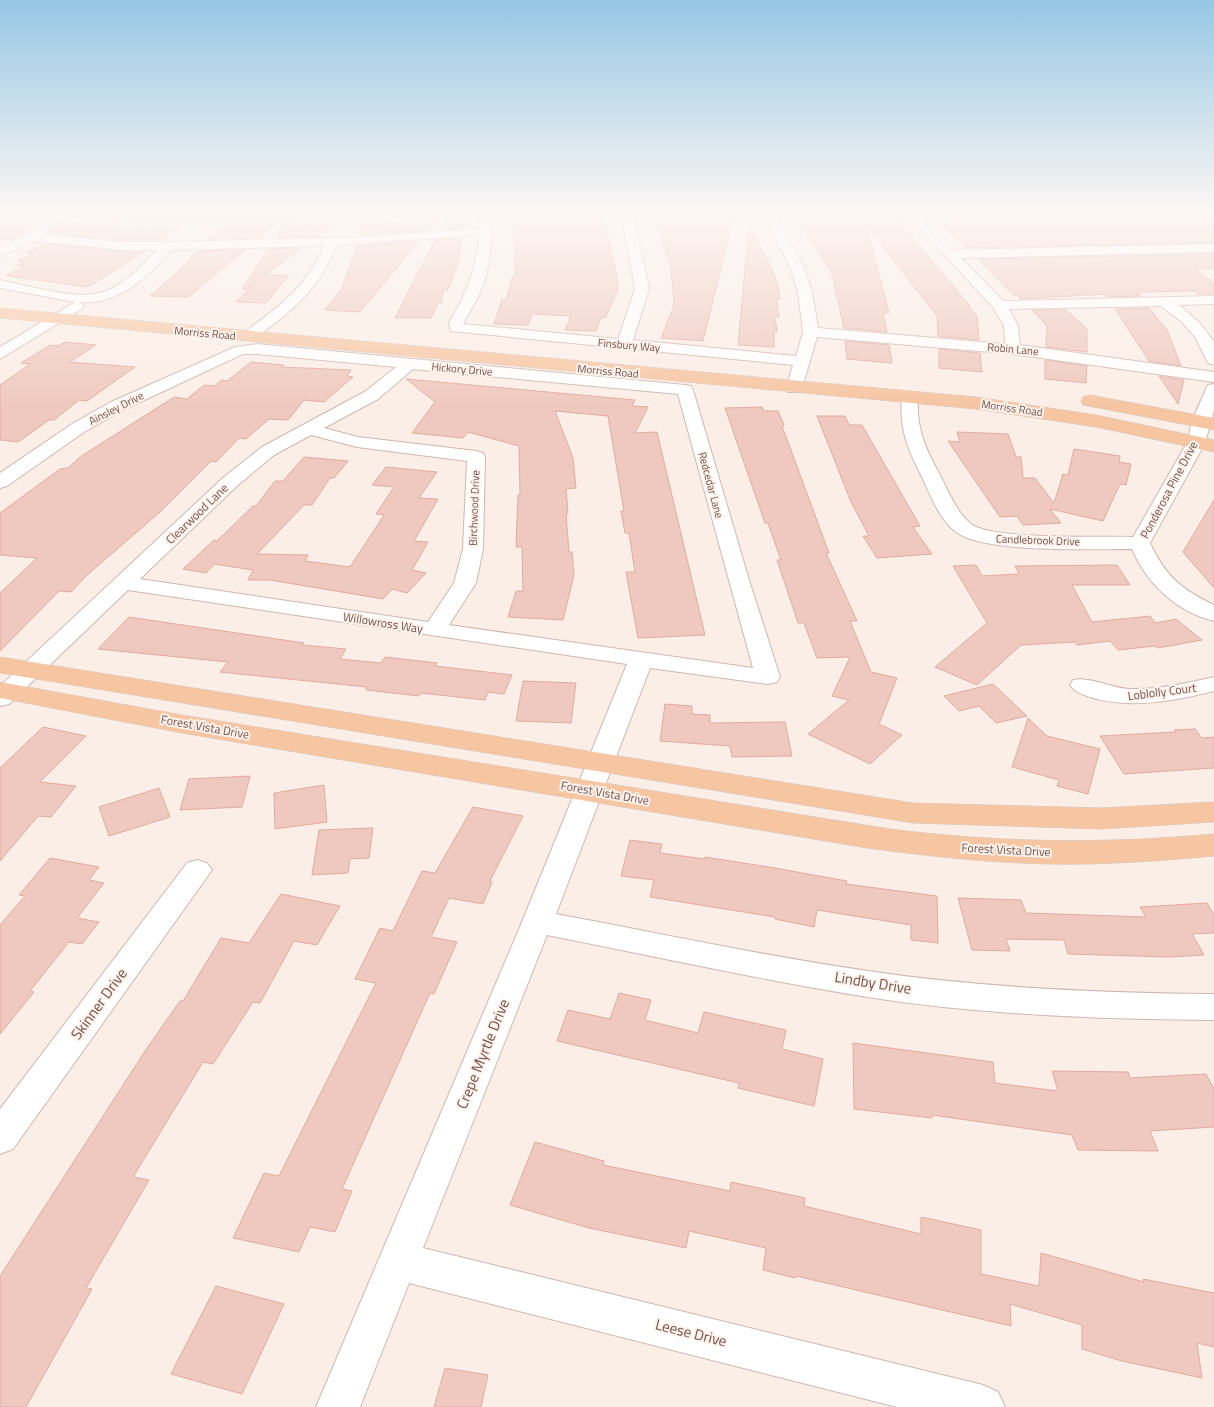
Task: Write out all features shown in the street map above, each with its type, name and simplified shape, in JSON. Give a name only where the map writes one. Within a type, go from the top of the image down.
[{"type":"main road","name":"Morriss Road","points":[[0,295],[77,306],[1035,395]]},
{"type":"main road","name":"Morriss Road","points":[[0,313],[244,343],[798,374],[910,398],[976,403],[1049,414],[1137,429],[1205,445]]},
{"type":"main road","points":[[1074,399],[1208,422]]},
{"type":"main road","name":"Forest Vista Drive","points":[[2,686],[31,670],[593,777],[867,837],[937,846],[1049,853],[1149,850],[1214,845]]},
{"type":"main road","name":"Forest Vista Drive","points":[[2,686],[182,724],[593,777],[913,813],[1067,820],[1136,818],[1214,812]]},
{"type":"street","points":[[0,284],[96,298],[106,296],[133,278]]},
{"type":"street","points":[[244,343],[284,310],[306,288],[313,278]]},
{"type":"street","name":"Finsbury Way","points":[[480,278],[474,293],[456,323],[456,328],[624,344],[798,374]]},
{"type":"street","points":[[624,344],[642,289],[640,278]]},
{"type":"street","points":[[798,374],[811,332],[805,292],[800,278]]},
{"type":"street","points":[[972,278],[999,306],[1011,326],[1013,349]]},
{"type":"street","points":[[999,306],[1214,300]]},
{"type":"street","points":[[1164,301],[1186,316],[1211,350],[1214,360]]},
{"type":"street","points":[[0,354],[77,306]]},
{"type":"street","name":"Robin Lane","points":[[811,332],[1013,349],[1214,377]]},
{"type":"street","name":"Hickory Drive","points":[[244,343],[257,349],[408,365],[685,390]]},
{"type":"street","name":"Ainsley Drive","points":[[0,482],[78,428],[117,406],[244,343]]},
{"type":"street","name":"Clearwood Lane","points":[[31,670],[231,481],[268,451],[372,395],[408,365]]},
{"type":"street","name":"Ponderosa Pine Drive","points":[[1214,389],[1205,445],[1140,543],[1149,566],[1161,581],[1173,592],[1214,614]]},
{"type":"street","name":"Redcedar Lane","points":[[685,390],[738,580]]},
{"type":"street","name":"Candlebrook Drive","points":[[910,398],[908,421],[913,444],[938,489],[960,524],[967,531],[997,540],[1140,543]]},
{"type":"street","name":"Birchwood Drive","points":[[308,429],[357,442],[476,457],[473,549],[465,582],[434,630]]},
{"type":"street","name":"Willowross Way","points":[[126,582],[434,630],[768,677],[738,580]]},
{"type":"street","name":"Crepe Myrtle Drive","points":[[338,1407],[537,922],[641,660]]},
{"type":"street","name":"Loblolly Court","points":[[1082,685],[1096,692],[1116,697],[1167,693],[1214,684]]},
{"type":"street","name":"Skinner Drive","points":[[0,1138],[197,870]]},
{"type":"street","name":"Lindby Drive","points":[[537,922],[867,984],[981,998],[1100,1006],[1214,1007]]},
{"type":"street","name":"Leese Drive","points":[[398,1261],[565,1305],[674,1329],[983,1407]]},
{"type":"building","points":[[18,278],[103,278],[88,287]]},
{"type":"building","points":[[171,278],[211,278],[188,297],[150,296]]},
{"type":"building","points":[[250,278],[287,278],[266,303],[236,302],[252,285],[245,290],[243,288]]},
{"type":"building","points":[[345,278],[389,278],[360,312],[325,310],[341,290]]},
{"type":"building","points":[[416,278],[453,278],[448,290],[443,290],[441,303],[438,303],[431,318],[395,318]]},
{"type":"building","points":[[513,278],[617,278],[618,290],[605,318],[601,317],[596,331],[565,330],[571,316],[532,314],[528,325],[494,324],[502,299],[506,300]]},
{"type":"building","points":[[672,278],[719,278],[703,341],[661,338],[673,308]]},
{"type":"building","points":[[744,278],[775,278],[780,299],[776,299],[779,317],[775,317],[777,332],[774,332],[774,347],[738,345]]},
{"type":"building","points":[[833,278],[880,278],[889,313],[883,313],[887,332],[844,328]]},
{"type":"building","points":[[907,278],[946,278],[977,316],[979,340],[938,336],[937,316]]},
{"type":"building","points":[[996,278],[1206,278],[1214,283],[1214,294],[1198,294],[1195,291],[1138,292],[1140,296],[1107,297],[1105,294],[1021,299],[1017,295],[1013,295]]},
{"type":"building","points":[[1149,308],[1167,330],[1181,366],[1149,361],[1115,309]]},
{"type":"building","points":[[1032,310],[1066,310],[1087,329],[1087,352],[1046,347],[1047,326]]},
{"type":"building","points":[[845,341],[889,345],[892,363],[847,359]]},
{"type":"building","points":[[65,342],[96,345],[70,362],[135,367],[87,401],[79,400],[54,420],[49,420],[18,442],[0,440],[0,385],[30,364],[21,363],[50,345],[58,346]]},
{"type":"building","points":[[939,349],[980,353],[982,372],[939,368]]},
{"type":"building","points":[[1045,360],[1087,366],[1086,383],[1045,379]]},
{"type":"building","points":[[251,362],[284,365],[281,367],[351,370],[347,376],[353,377],[324,402],[304,400],[288,420],[269,419],[246,439],[239,438],[216,462],[211,461],[160,512],[86,576],[71,592],[59,591],[0,651],[0,593],[37,558],[0,555],[0,513],[60,469],[68,468],[80,457],[174,397],[187,399],[204,385],[214,386],[222,380],[227,381]]},
{"type":"building","points":[[1159,376],[1184,380],[1178,404]]},
{"type":"building","points":[[406,379],[635,400],[632,406],[648,407],[635,433],[657,432],[705,635],[638,638],[626,572],[635,572],[629,533],[625,533],[621,511],[624,511],[608,416],[555,411],[573,458],[576,488],[566,489],[568,513],[566,514],[569,552],[572,552],[574,575],[563,620],[508,617],[516,591],[523,591],[522,547],[516,547],[518,495],[520,494],[519,446],[468,432],[463,438],[412,433],[435,402]]},
{"type":"building","points":[[762,407],[764,411],[778,411],[784,425],[782,426],[829,553],[826,553],[857,621],[850,621],[871,672],[897,678],[879,724],[902,735],[870,764],[808,734],[849,700],[832,696],[850,657],[817,658],[804,623],[798,623],[777,560],[781,560],[768,523],[765,523],[725,408]]},
{"type":"building","points":[[817,416],[845,416],[849,425],[862,425],[920,526],[913,527],[932,554],[877,558],[863,536],[869,536],[851,502]]},
{"type":"building","points":[[957,432],[1008,434],[1016,457],[1021,457],[1023,478],[1035,478],[1054,503],[1063,474],[1068,475],[1074,449],[1120,456],[1119,462],[1131,464],[1126,485],[1120,484],[1103,521],[1050,509],[1061,523],[1023,525],[1017,516],[1000,517],[948,441],[960,442]]},
{"type":"building","points":[[304,457],[348,461],[334,478],[330,478],[312,505],[304,505],[257,554],[308,555],[305,561],[350,567],[384,515],[376,514],[394,487],[372,485],[386,467],[437,472],[419,498],[438,499],[414,541],[428,542],[412,570],[426,573],[407,593],[392,589],[383,599],[270,580],[248,580],[253,570],[214,564],[206,573],[183,569],[214,540],[217,541],[253,506],[256,506],[275,481],[283,481]]},
{"type":"building","points":[[1214,500],[1214,588],[1183,552]]},
{"type":"building","points":[[976,565],[982,576],[1019,574],[1015,566],[1117,565],[1130,585],[1072,585],[1092,622],[1150,616],[1155,623],[1176,619],[1202,640],[1158,648],[1155,646],[1118,650],[1110,641],[1077,645],[1075,642],[1021,645],[977,685],[935,667],[987,623],[953,566]]},
{"type":"building","points":[[129,617],[304,643],[302,645],[346,649],[340,659],[381,663],[385,657],[437,663],[435,666],[512,675],[504,694],[488,692],[485,700],[421,693],[419,696],[366,690],[367,687],[220,672],[228,662],[98,649]]},
{"type":"building","points":[[523,681],[576,683],[571,723],[516,721]]},
{"type":"building","points":[[993,684],[1027,716],[996,723],[979,706],[959,711],[944,696]]},
{"type":"building","points":[[665,704],[692,706],[692,714],[710,715],[710,723],[785,722],[792,756],[732,757],[730,746],[660,741]]},
{"type":"building","points":[[1028,718],[1047,736],[1100,749],[1088,794],[1057,786],[1059,780],[1012,767]]},
{"type":"building","points":[[43,727],[86,736],[40,782],[76,786],[51,817],[38,816],[0,861],[0,768]]},
{"type":"building","points":[[1195,729],[1202,738],[1214,737],[1214,768],[1124,774],[1100,736],[1176,732],[1174,730]]},
{"type":"building","points":[[250,776],[242,807],[180,810],[189,779]]},
{"type":"building","points":[[324,785],[327,822],[275,829],[274,793]]},
{"type":"building","points":[[159,788],[170,817],[109,836],[99,807]]},
{"type":"building","points":[[473,807],[523,816],[490,881],[492,882],[483,904],[449,898],[431,937],[457,942],[434,994],[430,993],[342,1189],[352,1191],[335,1232],[310,1227],[299,1252],[233,1238],[264,1173],[279,1176],[376,983],[355,979],[380,928],[393,931],[422,871],[435,873]]},
{"type":"building","points":[[373,828],[369,858],[350,859],[348,873],[312,875],[319,830]]},
{"type":"building","points":[[630,840],[662,844],[660,853],[705,859],[705,857],[847,881],[846,884],[937,896],[938,943],[911,940],[911,925],[817,910],[814,927],[775,919],[775,917],[650,897],[654,880],[621,876]]},
{"type":"building","points":[[50,858],[99,867],[89,880],[104,883],[77,918],[99,922],[82,944],[69,942],[30,991],[34,992],[0,1034],[0,925],[25,896],[19,895]]},
{"type":"building","points":[[281,894],[340,906],[317,945],[294,941],[260,1003],[253,1002],[213,1064],[203,1062],[133,1177],[149,1180],[86,1288],[92,1289],[26,1407],[0,1407],[0,1276],[147,1048],[180,1001],[183,1001],[221,938],[249,943]]},
{"type":"building","points":[[958,898],[1021,900],[1026,913],[1146,917],[1140,907],[1207,903],[1214,915],[1214,933],[1192,934],[1204,955],[1169,957],[1068,954],[1064,940],[1006,939],[1010,951],[972,950]]},
{"type":"building","points":[[619,993],[651,1000],[645,1020],[698,1033],[704,1012],[786,1030],[782,1049],[823,1059],[814,1106],[738,1088],[739,1083],[557,1041],[568,1010],[610,1019]]},
{"type":"building","points":[[853,1043],[993,1062],[995,1083],[1058,1091],[1052,1071],[1128,1072],[1130,1078],[1206,1074],[1214,1089],[1214,1127],[1150,1131],[1158,1151],[1078,1150],[1072,1135],[932,1115],[932,1118],[854,1109]]},
{"type":"building","points":[[535,1142],[604,1161],[603,1165],[730,1191],[731,1182],[805,1198],[804,1206],[921,1234],[921,1217],[981,1230],[981,1274],[1039,1286],[1041,1253],[1144,1282],[1143,1279],[1214,1293],[1214,1347],[1197,1343],[1202,1378],[1122,1361],[1082,1349],[1082,1325],[1010,1304],[1011,1326],[763,1270],[766,1248],[689,1231],[686,1248],[589,1228],[510,1205]]},
{"type":"building","points":[[216,1286],[284,1304],[242,1394],[171,1374]]},
{"type":"building","points":[[445,1368],[488,1375],[481,1407],[434,1407]]}]
